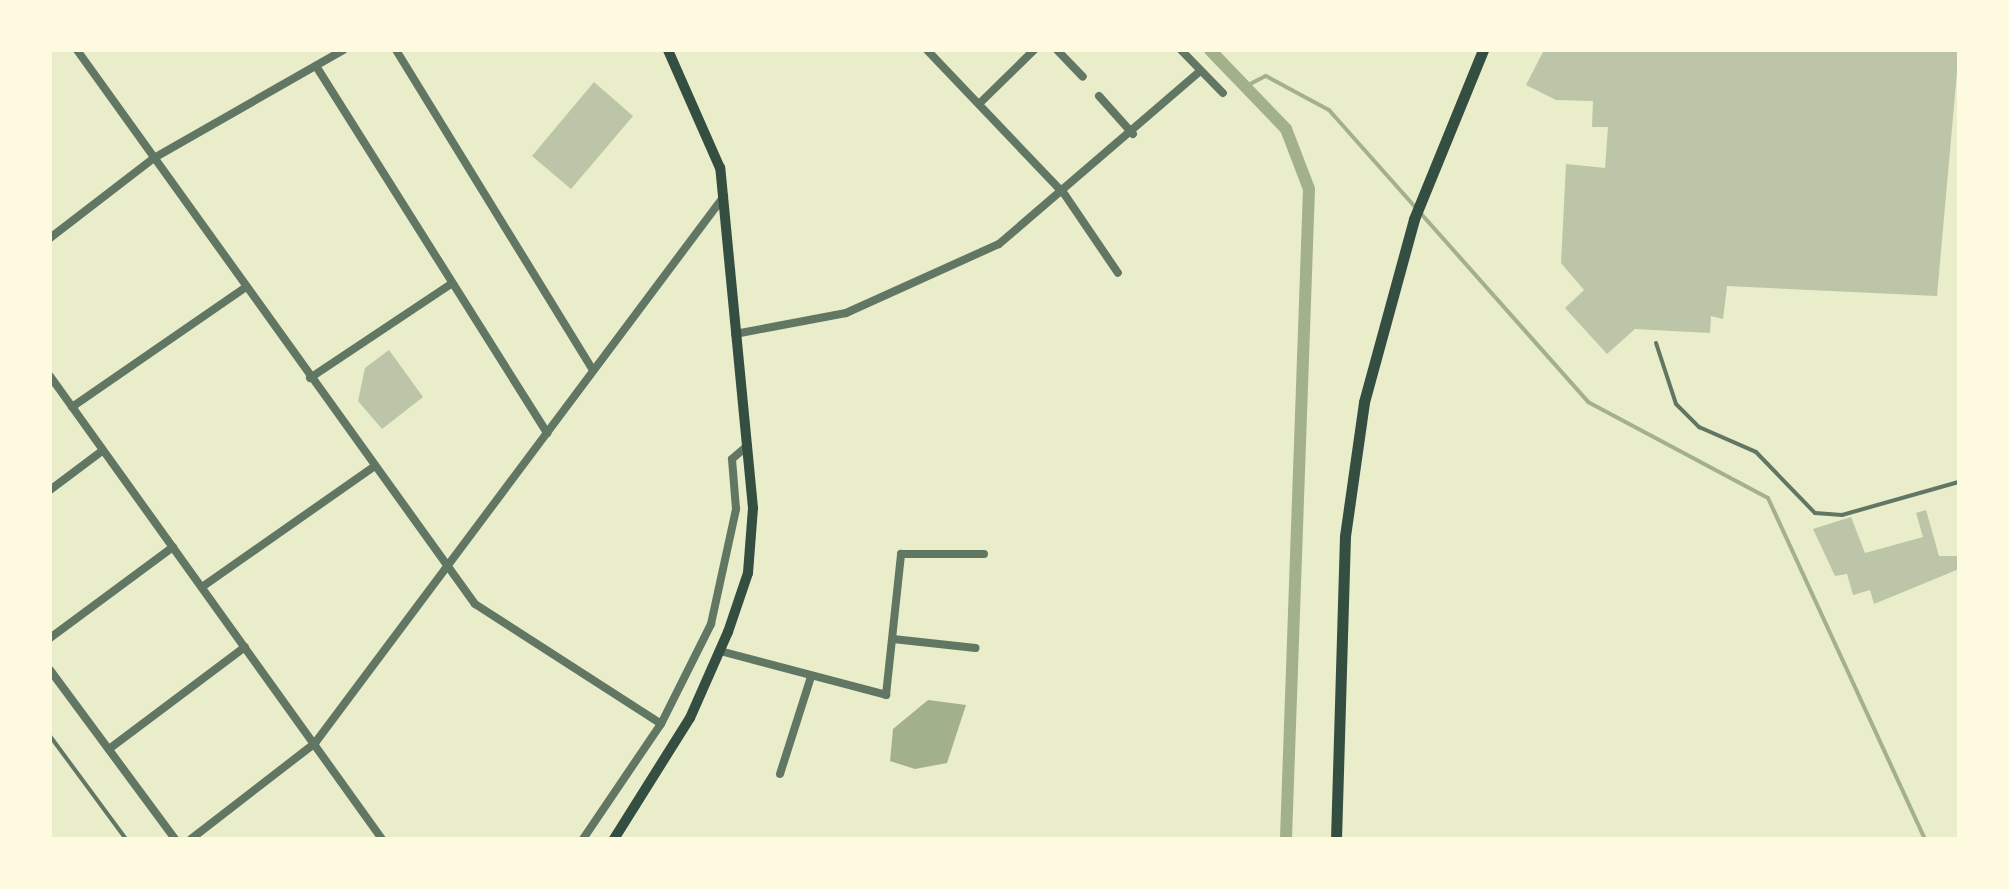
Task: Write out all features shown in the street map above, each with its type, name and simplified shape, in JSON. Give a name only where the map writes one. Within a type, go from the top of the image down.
[{"type":"main road","points":[[614,839],[720,651],[748,573],[748,446],[724,196],[704,121],[668,50]]},
{"type":"main road","points":[[1336,839],[1353,469],[1414,218],[1482,50]]},
{"type":"street","points":[[77,50],[446,569],[500,626],[661,724]]},
{"type":"street","points":[[50,238],[154,158],[342,50]]},
{"type":"street","points":[[396,50],[593,370]]},
{"type":"street","points":[[927,50],[982,101],[1065,195],[1118,274]]},
{"type":"street","points":[[982,101],[1034,50]]},
{"type":"street","points":[[1057,50],[1083,76]]},
{"type":"street","points":[[1181,50],[1223,93]]},
{"type":"street","points":[[316,66],[547,433]]},
{"type":"street","points":[[736,334],[846,313],[923,284],[1065,195],[1200,71]]},
{"type":"street","points":[[1098,96],[1133,134]]},
{"type":"street","points":[[191,839],[315,743],[724,196]]},
{"type":"street","points":[[310,378],[451,284]]},
{"type":"street","points":[[72,407],[246,286]]},
{"type":"street","points":[[50,376],[382,839]]},
{"type":"street","points":[[583,839],[661,724],[717,606],[736,509],[732,459],[748,446]]},
{"type":"street","points":[[50,490],[102,450]]},
{"type":"street","points":[[202,586],[372,468]]},
{"type":"street","points":[[50,638],[173,547]]},
{"type":"street","points":[[720,651],[886,694],[902,554],[984,554]]},
{"type":"street","points":[[893,639],[976,648]]},
{"type":"street","points":[[109,749],[244,646]]},
{"type":"street","points":[[50,670],[175,839]]},
{"type":"street","points":[[780,774],[811,677]]},
{"type":"lane","points":[[1656,343],[1676,404],[1699,427],[1756,452],[1816,513],[1842,515],[1959,482]]},
{"type":"lane","points":[[50,736],[126,839]]},
{"type":"shaded area","points":[[928,700],[966,705],[947,763],[915,769],[890,761],[893,729]]},
{"type":"building","points":[[1544,50],[1959,50],[1937,296],[1727,286],[1723,319],[1711,316],[1710,333],[1635,329],[1607,354],[1565,308],[1584,290],[1561,263],[1566,164],[1605,168],[1608,127],[1592,127],[1593,101],[1556,100],[1526,85]]},
{"type":"building","points":[[594,82],[633,116],[571,189],[532,156]]},
{"type":"building","points":[[389,350],[423,397],[382,429],[358,401],[365,368]]},
{"type":"building","points":[[1926,510],[1939,556],[1959,556],[1959,569],[1874,604],[1870,590],[1853,595],[1847,574],[1835,576],[1813,529],[1851,517],[1865,553],[1923,537],[1916,513]]},
{"type":"waterway","points":[[1210,50],[1286,129],[1309,189],[1286,839]]},
{"type":"waterway","points":[[1246,86],[1266,76],[1329,110],[1588,402],[1768,498],[1925,839]]}]
